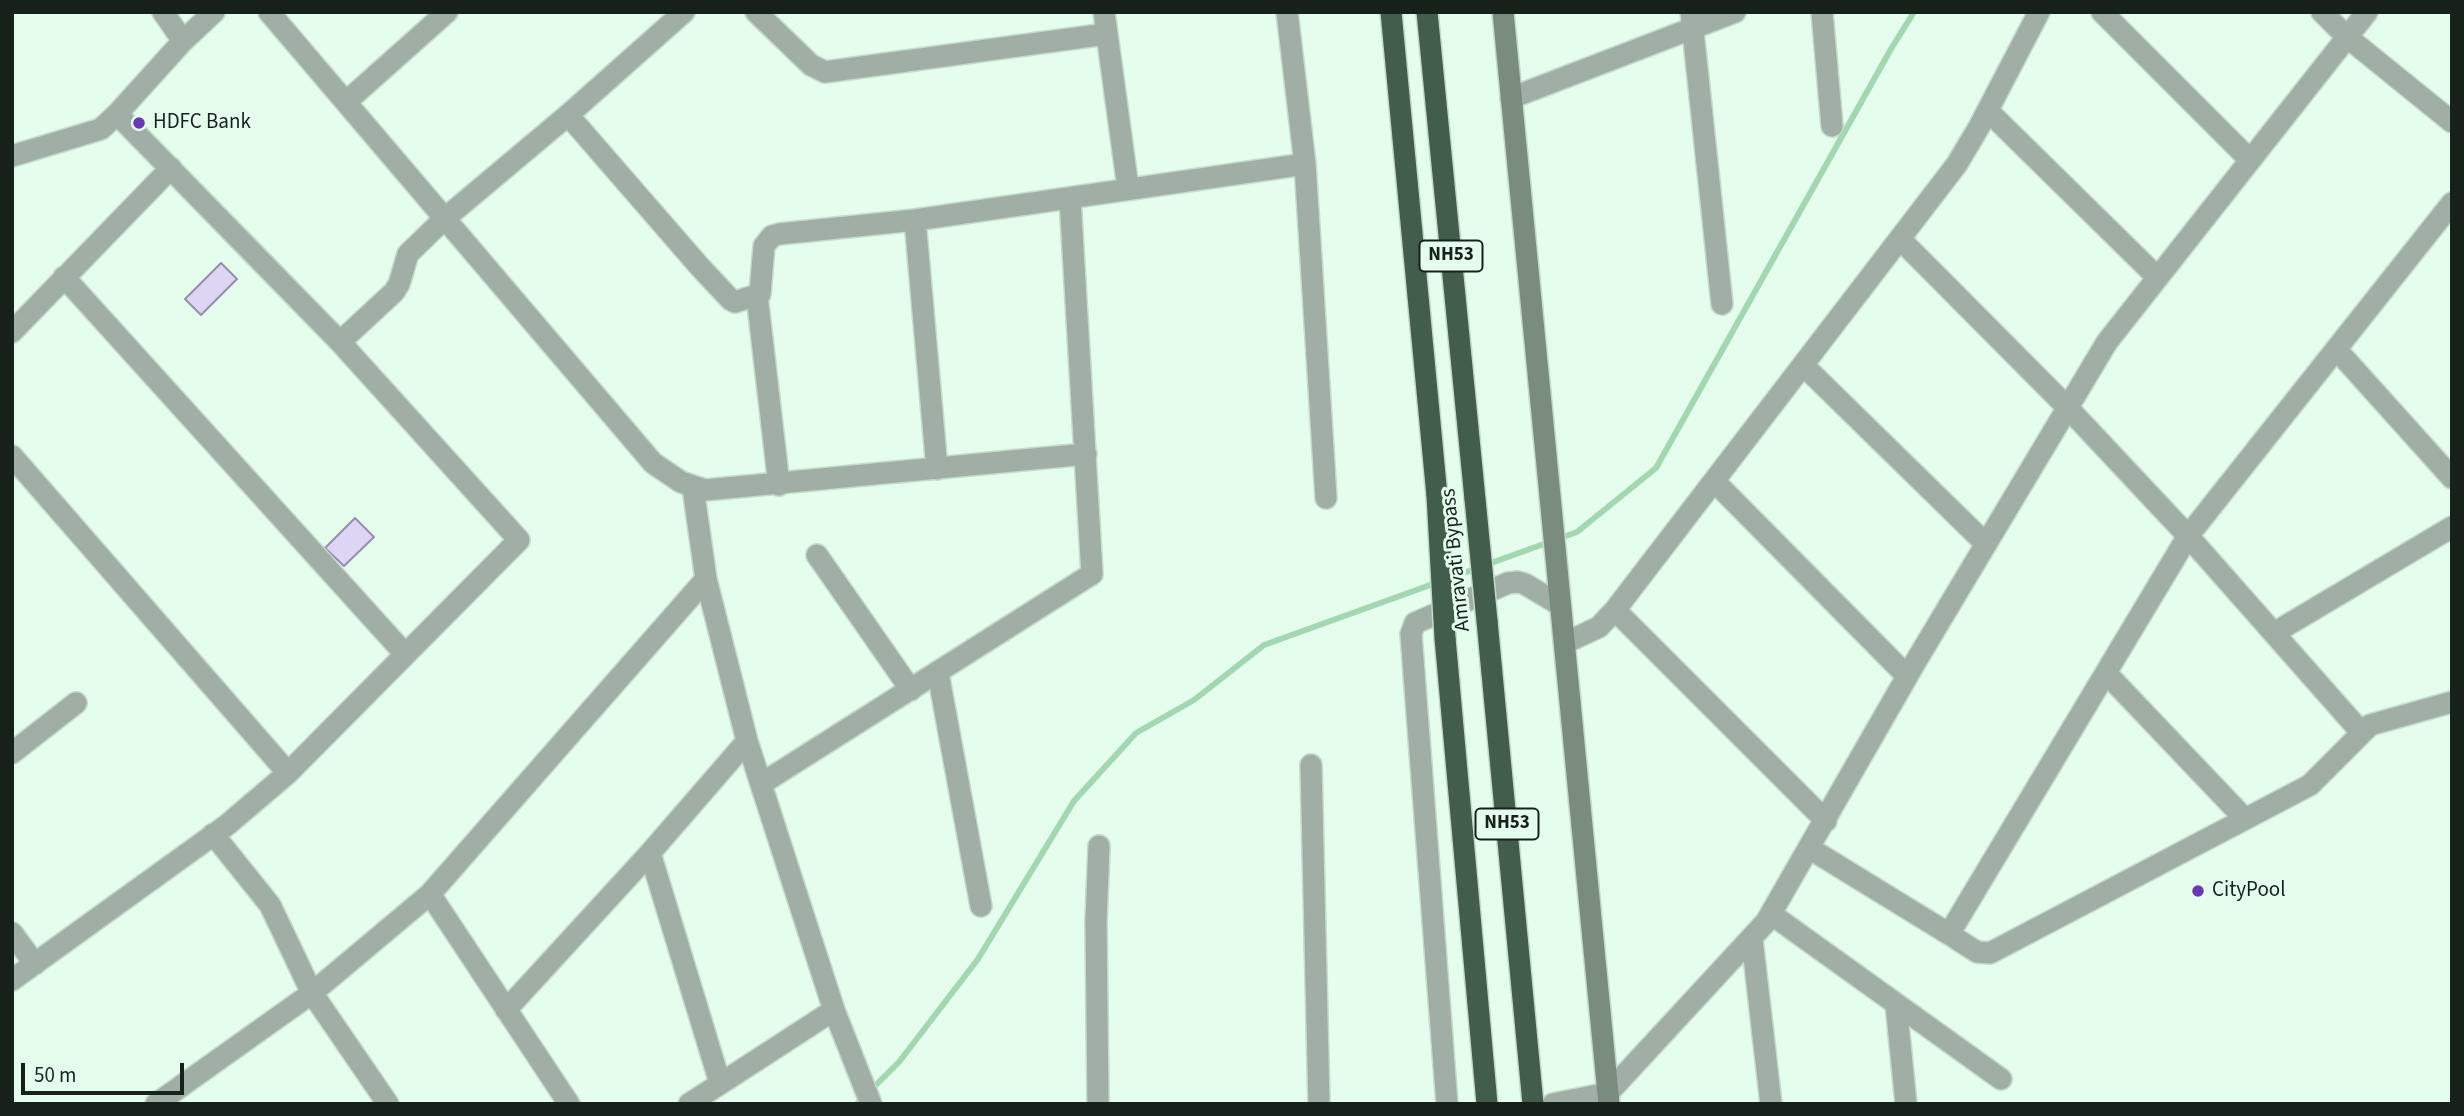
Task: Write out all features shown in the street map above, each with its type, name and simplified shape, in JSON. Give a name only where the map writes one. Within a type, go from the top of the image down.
[{"type":"highway","points":[[1391,17],[1427,14]]},
{"type":"highway","name":"Amravati Bypass","points":[[1427,14],[1534,1104]]},
{"type":"highway","name":"Amravati Bypass","points":[[1391,17],[1437,496],[1445,638],[1487,1104]]},
{"type":"main road","points":[[1503,12],[1609,1098]]},
{"type":"street","points":[[163,12],[183,41]]},
{"type":"street","points":[[12,156],[101,129],[183,41],[214,12]]},
{"type":"street","points":[[269,12],[443,220],[653,463],[693,488],[705,490],[779,485],[1086,454]]},
{"type":"street","points":[[346,102],[447,12]]},
{"type":"street","points":[[340,342],[394,292],[408,254],[443,220],[568,115],[684,12]]},
{"type":"street","points":[[756,12],[811,65],[825,72],[1107,34]]},
{"type":"street","points":[[1104,12],[1128,188]]},
{"type":"street","points":[[1287,12],[1305,164],[1326,498]]},
{"type":"street","points":[[1511,98],[1692,21],[1735,12]]},
{"type":"street","points":[[1822,12],[1832,126]]},
{"type":"street","points":[[1565,643],[1599,627],[1615,610],[1957,164],[1988,111],[2039,12]]},
{"type":"street","points":[[2102,12],[2250,160]]},
{"type":"street","points":[[2322,12],[2347,37],[2452,122]]},
{"type":"street","points":[[1553,1104],[1609,1098],[1752,939],[1771,914],[1907,676],[2107,342],[2367,12]]},
{"type":"street","points":[[1692,21],[1722,304]]},
{"type":"street","points":[[1988,111],[2157,277]]},
{"type":"street","points":[[12,980],[227,825],[288,773],[519,540],[340,342],[117,114]]},
{"type":"street","points":[[568,115],[731,300],[736,302],[757,296],[761,292],[764,246],[772,236],[915,220],[1305,164]]},
{"type":"street","points":[[12,332],[171,168]]},
{"type":"street","points":[[761,784],[1092,574],[1069,198]]},
{"type":"street","points":[[1949,934],[2188,536],[2452,204]]},
{"type":"street","points":[[915,220],[937,469]]},
{"type":"street","points":[[1900,239],[2068,408],[2188,536],[2361,732]]},
{"type":"street","points":[[64,277],[405,654]]},
{"type":"street","points":[[757,296],[779,485]]},
{"type":"street","points":[[2336,349],[2452,478]]},
{"type":"street","points":[[1804,366],[1986,544]]},
{"type":"street","points":[[12,456],[288,773]]},
{"type":"street","points":[[1715,482],[1907,676]]},
{"type":"street","points":[[693,488],[706,579],[747,741],[834,1010],[867,1096]]},
{"type":"street","points":[[2273,633],[2452,527]]},
{"type":"street","points":[[817,555],[911,690]]},
{"type":"street","points":[[156,1104],[312,993],[430,894],[706,579]]},
{"type":"street","points":[[1447,1104],[1411,634],[1415,623],[1508,583],[1525,584],[1560,605]]},
{"type":"street","points":[[1615,610],[1826,821]]},
{"type":"street","points":[[938,673],[981,905]]},
{"type":"street","points":[[2106,673],[2245,819]]},
{"type":"street","points":[[1809,848],[1977,952],[1990,953],[2316,780],[2361,732],[2381,721],[2452,702]]},
{"type":"street","points":[[12,753],[76,703]]},
{"type":"street","points":[[506,1010],[650,853],[747,741]]},
{"type":"street","points":[[1311,765],[1319,1104]]},
{"type":"street","points":[[213,834],[270,905],[312,993],[388,1104]]},
{"type":"street","points":[[1098,1104],[1096,921],[1099,846]]},
{"type":"street","points":[[650,853],[720,1083]]},
{"type":"street","points":[[430,894],[569,1104]]},
{"type":"street","points":[[1771,914],[2001,1079]]},
{"type":"street","points":[[12,933],[35,964]]},
{"type":"street","points":[[1752,939],[1771,1104]]},
{"type":"street","points":[[1896,1004],[1906,1104]]},
{"type":"street","points":[[689,1104],[834,1010]]},
{"type":"building","points":[[221,263],[237,279],[201,315],[185,299]]},
{"type":"building","points":[[355,518],[374,537],[344,566],[325,548]]},
{"type":"waterway","points":[[857,1104],[899,1062],[978,959],[1074,801],[1136,733],[1194,700],[1264,645],[1577,532],[1656,468],[1914,12]]},
{"type":"place","name":"HDFC Bank","points":[[139,123]]},
{"type":"place","name":"CityPool","points":[[2198,891]]}]
